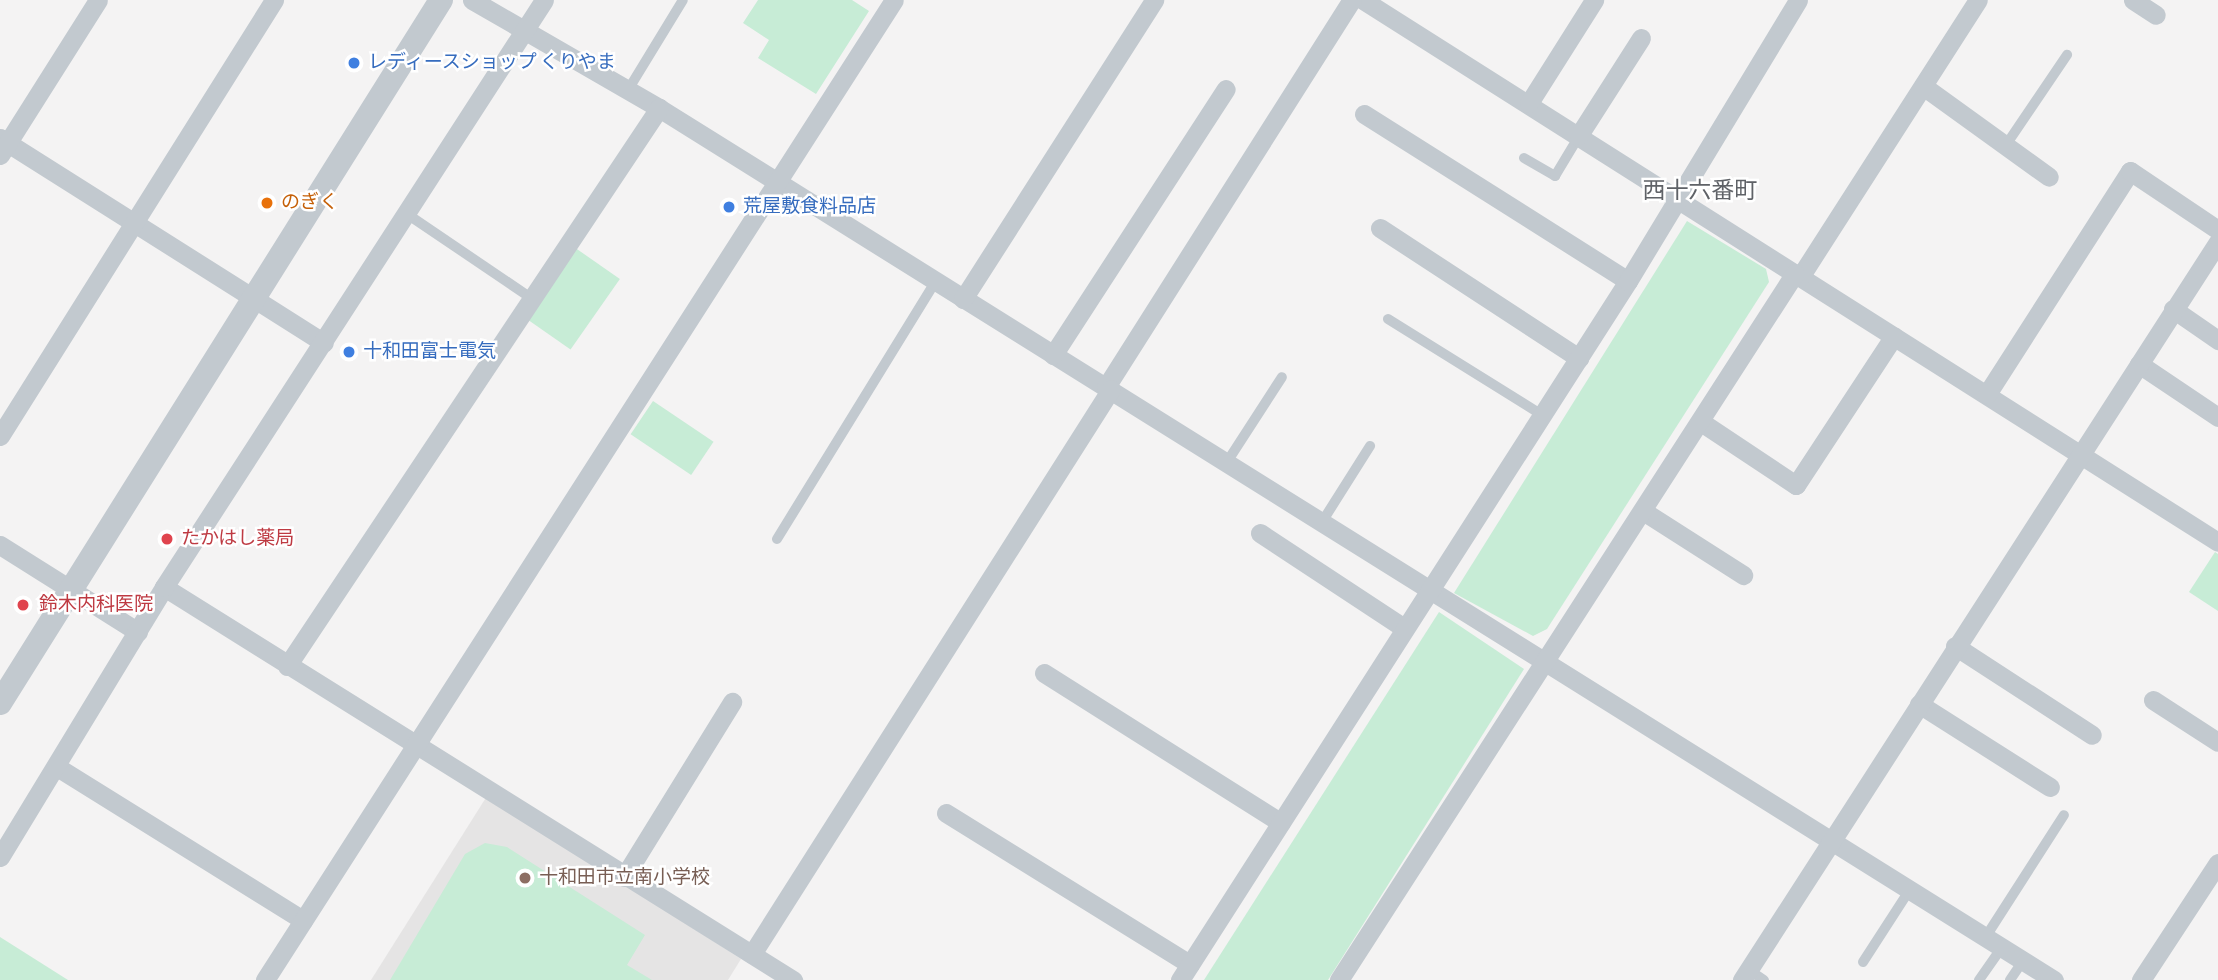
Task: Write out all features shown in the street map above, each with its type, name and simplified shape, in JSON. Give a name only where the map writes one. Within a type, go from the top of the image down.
[{"type":"street","points":[[98,0],[3,145],[134,222],[324,343]]},
{"type":"street","points":[[0,436],[274,0]]},
{"type":"street","points":[[0,704],[441,0]]},
{"type":"street","points":[[472,0],[659,108],[2054,980]]},
{"type":"street","points":[[0,857],[164,587],[544,0]]},
{"type":"street","points":[[265,980],[894,0]]},
{"type":"street","points":[[963,299],[1154,0]]},
{"type":"street","points":[[752,954],[1352,0]]},
{"type":"street","points":[[1363,0],[2218,542]]},
{"type":"street","points":[[1529,103],[1594,0]]},
{"type":"street","points":[[946,813],[1185,972],[1628,281],[1675,197],[1798,0]]},
{"type":"street","points":[[1339,980],[1543,661],[1978,0]]},
{"type":"street","points":[[2133,0],[2156,15]]},
{"type":"street","points":[[1579,135],[1641,38]]},
{"type":"street","points":[[1923,86],[2049,177]]},
{"type":"street","points":[[1053,355],[1226,89]]},
{"type":"street","points":[[287,666],[659,108]]},
{"type":"street","points":[[1364,114],[1628,281]]},
{"type":"street","points":[[1987,394],[2130,171],[2218,230]]},
{"type":"street","points":[[1380,228],[1579,358]]},
{"type":"street","points":[[1752,977],[1830,841],[2218,242]]},
{"type":"street","points":[[2173,309],[2218,340]]},
{"type":"street","points":[[1701,422],[1796,485],[1894,336]]},
{"type":"street","points":[[2139,365],[2218,416]]},
{"type":"street","points":[[1643,511],[1743,575]]},
{"type":"street","points":[[1260,533],[1404,628]]},
{"type":"street","points":[[0,545],[138,632]]},
{"type":"street","points":[[164,587],[624,877],[793,980]]},
{"type":"street","points":[[1955,646],[2092,735]]},
{"type":"street","points":[[1044,673],[1281,823]]},
{"type":"street","points":[[2153,700],[2218,742]]},
{"type":"street","points":[[624,877],[732,702]]},
{"type":"street","points":[[1919,704],[2050,787]]},
{"type":"street","points":[[57,767],[303,920]]},
{"type":"street","points":[[2141,980],[2218,863]]},
{"type":"lane","points":[[628,90],[684,0]]},
{"type":"lane","points":[[2006,145],[2067,55]]},
{"type":"lane","points":[[1524,158],[1555,176],[1579,135]]},
{"type":"lane","points":[[407,214],[531,298]]},
{"type":"lane","points":[[777,538],[935,282]]},
{"type":"lane","points":[[1388,319],[1542,415]]},
{"type":"lane","points":[[1227,462],[1282,377]]},
{"type":"lane","points":[[1322,522],[1370,446]]},
{"type":"lane","points":[[1979,980],[1993,943],[2064,815]]},
{"type":"lane","points":[[1863,962],[1909,891]]},
{"type":"lane","points":[[2010,980],[2022,961]]},
{"type":"shaded area","name":"十和田市立南小学校","points":[[487,796],[741,959],[728,980],[371,980]]},
{"type":"green space","points":[[758,0],[852,0],[869,11],[816,94],[758,58],[769,40],[743,23]]},
{"type":"green space","points":[[1687,221],[1766,269],[1769,282],[1547,629],[1533,636],[1454,593]]},
{"type":"green space","points":[[574,247],[620,279],[571,350],[525,317]]},
{"type":"green space","points":[[653,401],[714,442],[691,475],[631,434]]},
{"type":"green space","points":[[2215,552],[2218,554],[2218,611],[2189,592]]},
{"type":"green space","points":[[1439,612],[1524,669],[1328,980],[1204,980]]},
{"type":"green space","name":"十和田市立南小学校","points":[[485,843],[507,847],[645,935],[627,965],[652,980],[390,980],[465,854]]},
{"type":"green space","points":[[0,937],[68,980],[0,980]]},
{"type":"place","name":"レディースショップ くりやま","points":[[354,63]]},
{"type":"place","name":"のぎく","points":[[267,203]]},
{"type":"place","name":"荒屋敷食料品店","points":[[729,207]]},
{"type":"place","name":"十和田富士電気","points":[[349,352]]},
{"type":"place","name":"たかはし薬局","points":[[167,539]]},
{"type":"place","name":"鈴木内科医院","points":[[23,605]]},
{"type":"place","name":"十和田市立南小学校","points":[[525,878]]},
{"type":"district","name":"西十六番町","points":[[1700,192]]}]
